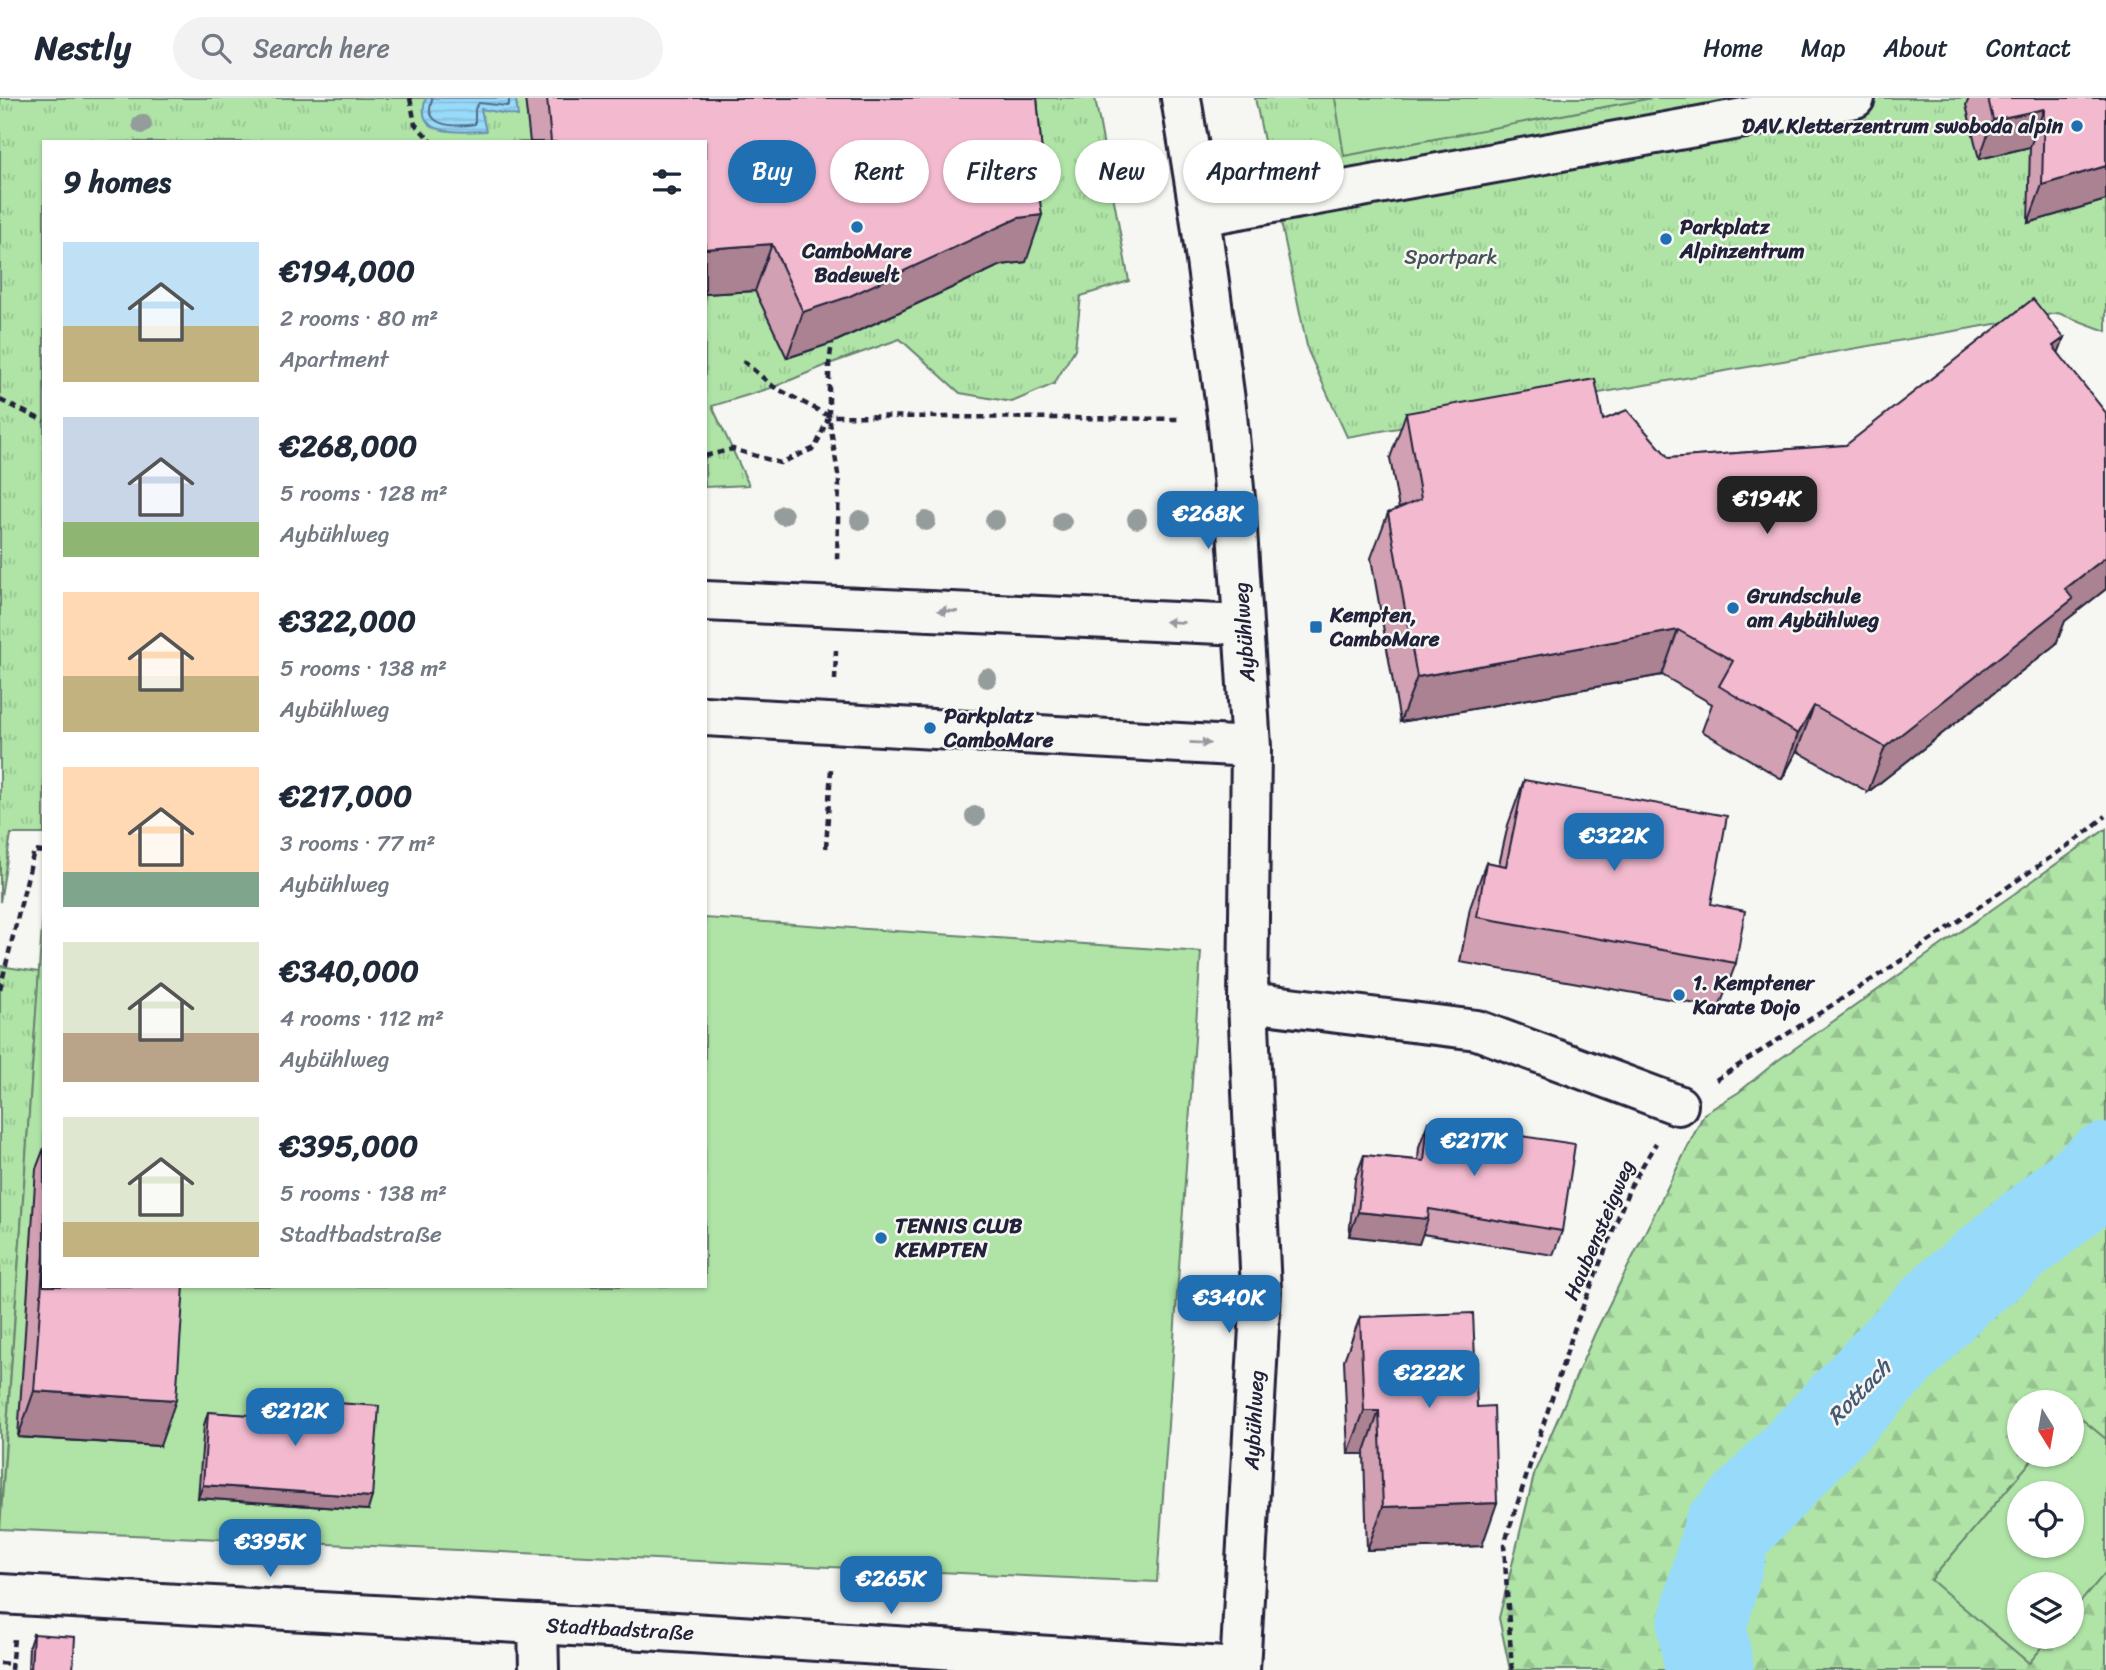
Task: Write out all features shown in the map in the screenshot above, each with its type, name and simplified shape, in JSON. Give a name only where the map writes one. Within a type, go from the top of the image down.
[{"type":"street","name":"Aybühlweg","points":[[1181,98],[1227,415],[1251,747],[1248,1002],[1261,1291],[1240,1669]]},
{"type":"street","points":[[1200,216],[1855,98]]},
{"type":"street","points":[[707,601],[1243,625]]},
{"type":"street","points":[[707,716],[1251,747]]},
{"type":"street","points":[[1248,1002],[1477,1030],[1678,1105]]},
{"type":"street","name":"Stadtbadstraße","points":[[0,1594],[538,1624],[1240,1669]]},
{"type":"street","points":[[538,1624],[539,1670]]},
{"type":"path","points":[[410,98],[415,124],[430,140]]},
{"type":"path","points":[[830,416],[829,364],[832,343]]},
{"type":"path","points":[[743,361],[774,387],[830,416],[1198,419],[1227,415]]},
{"type":"path","points":[[0,400],[42,420]]},
{"type":"path","points":[[707,456],[733,449],[780,463]]},
{"type":"path","name":"Haubensteigweg","points":[[1512,1670],[1504,1545],[1576,1324],[1605,1249],[1630,1187],[1678,1105],[1902,960],[2080,837],[2106,816]]},
{"type":"path","points":[[0,989],[34,851],[42,852]]},
{"type":"path","points":[[0,1663],[11,1664]]},
{"type":"green space","points":[[0,98],[1095,98],[1103,140],[1075,140],[1075,203],[1115,203],[1129,281],[1081,296],[1075,349],[1054,384],[1012,402],[960,393],[900,339],[774,387],[712,406],[749,485],[707,487],[707,140],[42,140],[42,834],[11,834],[0,902]]},
{"type":"green space","name":"Sportpark","points":[[1255,98],[2106,98],[2106,331],[2058,313],[1347,437],[1308,351],[1277,203],[1344,203],[1344,140],[1264,140]]},
{"type":"green space","points":[[1335,98],[1652,98],[1344,156],[1344,140],[1342,140]]},
{"type":"green space","points":[[2106,829],[2106,1670],[1510,1670],[1499,1618],[1535,1471],[1595,1333],[1704,1114],[1739,1092],[1777,1061]]},
{"type":"green space","name":"TENNIS CLUB KEMPTEN","points":[[707,918],[1201,952],[1157,1582],[0,1529],[42,927],[42,1288],[707,1288]]},
{"type":"green space","points":[[0,966],[39,972],[0,1525]]},
{"type":"green space","points":[[2084,1421],[2106,1439],[2106,1572],[2084,1598],[2084,1572],[2007,1572],[2007,1644],[1931,1580],[2007,1490],[2007,1558],[2084,1558],[2084,1481],[2014,1481],[2026,1467],[2084,1467]]},
{"type":"green space","points":[[2012,1649],[2041,1649],[2029,1663]]},
{"type":"water","points":[[426,98],[516,100],[518,116],[481,109],[486,131],[442,130],[426,120]]},
{"type":"building","points":[[547,98],[1037,98],[1041,140],[943,140],[943,203],[1040,203],[1042,215],[1018,218],[848,297],[803,312],[772,244],[707,249],[707,140],[551,140]]},
{"type":"building","name":"DAV Kletterzentrum swoboda alpin","points":[[1988,98],[2106,98],[2106,166],[2042,185],[2044,109],[1993,120]]},
{"type":"building","name":"Grundschule am Aybühlweg","points":[[2033,299],[2064,338],[2053,346],[2106,413],[2106,557],[2065,589],[2073,599],[1885,747],[1814,706],[1798,734],[1719,686],[1733,661],[1678,630],[1417,677],[1388,513],[1421,499],[1406,413],[1595,379],[1603,420],[1627,410],[1669,458],[1846,445]]},
{"type":"building","points":[[1524,780],[1727,816],[1711,904],[1745,911],[1736,963],[1477,917],[1486,862],[1506,866]]},
{"type":"building","points":[[1428,1122],[1575,1144],[1562,1231],[1429,1209],[1428,1219],[1358,1212],[1364,1155],[1424,1161]]},
{"type":"building","points":[[42,1282],[42,1288],[184,1288],[176,1400],[34,1391]]},
{"type":"building","points":[[1473,1313],[1477,1407],[1494,1406],[1497,1503],[1383,1507],[1379,1411],[1364,1411],[1360,1317]]},
{"type":"building","points":[[265,1398],[379,1406],[372,1497],[203,1485],[208,1412],[264,1416]]},
{"type":"building","points":[[33,1634],[75,1637],[73,1670],[31,1670]]},
{"type":"waterway","name":"Rottach","points":[[1709,1670],[1702,1627],[1727,1531],[1950,1296],[2106,1167]]},
{"type":"place","name":"DAV Kletterzentrum swoboda alpin","points":[[2077,126]]},
{"type":"place","name":"CamboMare Badewelt","points":[[857,227]]},
{"type":"place","name":"Parkplatz Alpinzentrum","points":[[1666,239]]},
{"type":"place","name":"Grundschule am Aybühlweg","points":[[1733,608]]},
{"type":"place","name":"Kempten, CamboMare","points":[[1316,627]]},
{"type":"place","name":"Parkplatz CamboMare","points":[[930,728]]},
{"type":"place","name":"1. Kemptener Karate Dojo","points":[[1679,995]]},
{"type":"place","name":"TENNIS CLUB KEMPTEN","points":[[881,1238]]}]
